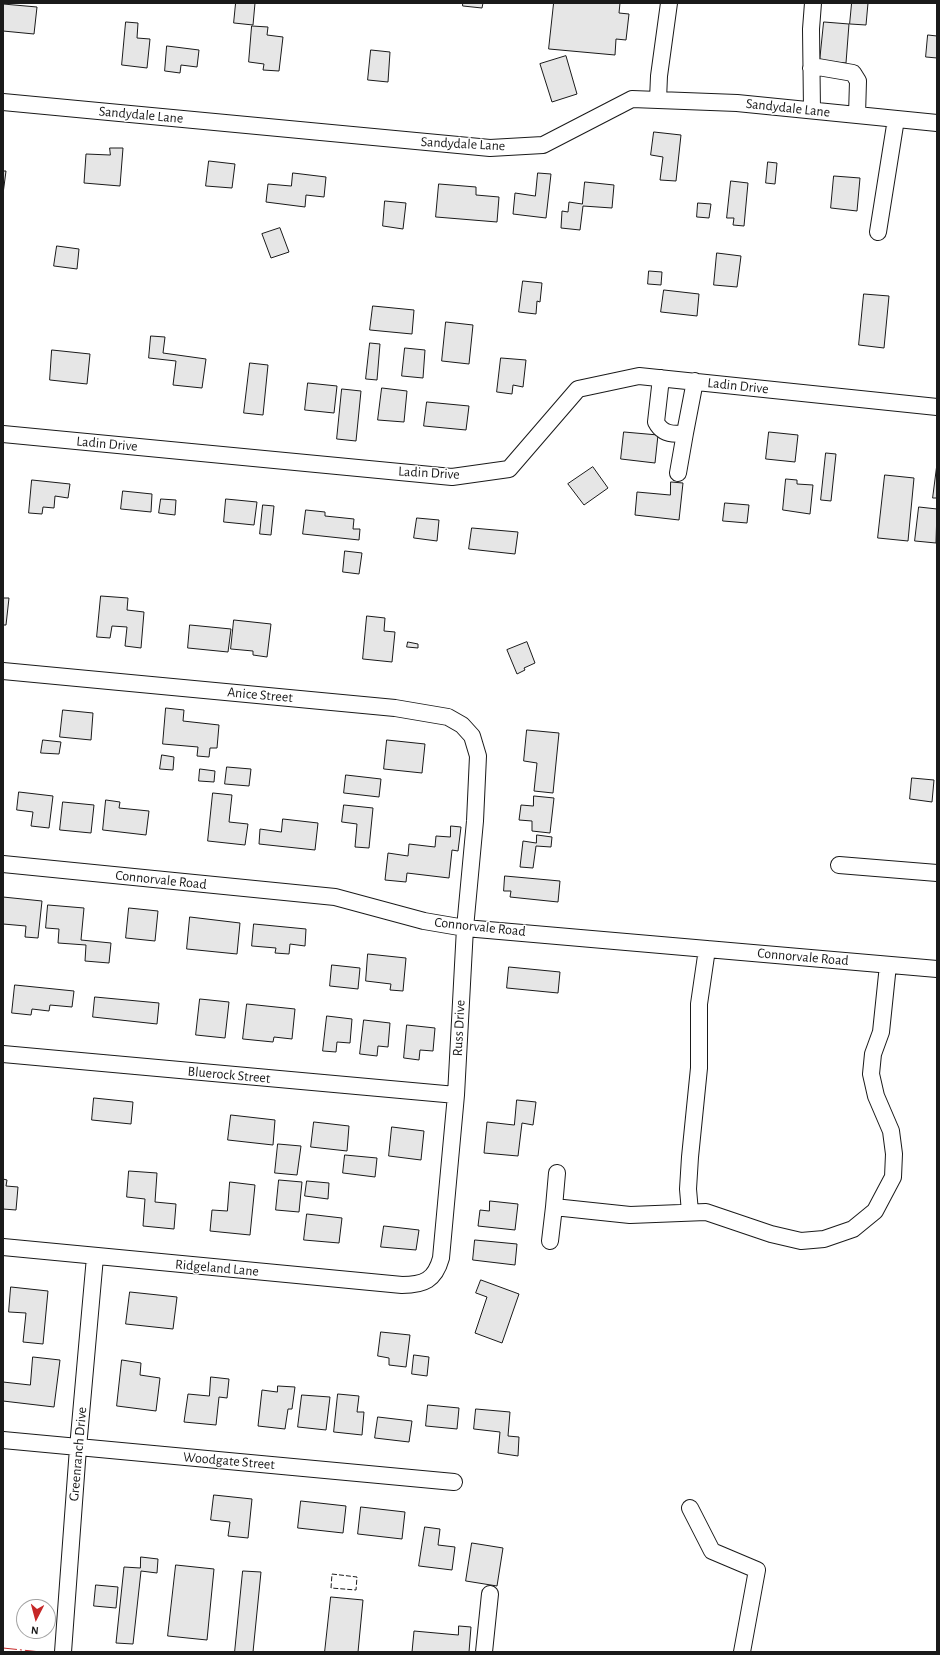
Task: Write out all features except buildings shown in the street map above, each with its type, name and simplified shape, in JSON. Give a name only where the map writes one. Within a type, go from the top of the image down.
[{"type":"street","points":[[658,100],[659,76],[670,3]]},
{"type":"street","points":[[812,110],[810,29],[813,3]]},
{"type":"street","points":[[811,68],[818,67],[840,69],[853,73],[858,82],[857,115]]},
{"type":"street","name":"Sandydale Lane","points":[[3,102],[490,148],[543,144],[632,99],[736,103],[937,123]]},
{"type":"street","points":[[878,232],[896,119]]},
{"type":"street","name":"Ladin Drive","points":[[3,434],[452,477],[509,469],[578,389],[639,376],[937,407]]},
{"type":"street","points":[[661,378],[656,422],[658,427],[671,434],[685,433]]},
{"type":"street","points":[[678,473],[695,382]]},
{"type":"street","name":"Anice Street","points":[[3,671],[97,681],[318,700],[395,708],[448,717],[462,725],[472,736],[478,756],[477,773]]},
{"type":"street","name":"Russ Drive","points":[[430,1278],[438,1269],[441,1258],[456,1095],[465,928],[475,821],[477,773]]},
{"type":"street","name":"Connorvale Road","points":[[3,864],[335,897],[424,921],[465,928],[937,969]]},
{"type":"street","points":[[839,865],[937,873]]},
{"type":"street","points":[[690,1212],[688,1189],[699,1068],[699,1004],[706,949]]},
{"type":"street","points":[[554,1207],[630,1215],[706,1212],[771,1234],[801,1240],[824,1239],[853,1229],[875,1211],[892,1177],[894,1154],[891,1131],[876,1096],[871,1074],[873,1054],[881,1032],[888,965]]},
{"type":"street","name":"Bluerock Street","points":[[3,1054],[456,1095]]},
{"type":"street","points":[[550,1241],[557,1173]]},
{"type":"street","name":"Ridgeland Lane","points":[[3,1247],[95,1257],[402,1285],[417,1285],[430,1278]]},
{"type":"street","name":"Greenranch Drive","points":[[63,1652],[78,1448],[95,1257]]},
{"type":"street","name":"Woodgate Street","points":[[3,1440],[454,1482]]},
{"type":"street","points":[[690,1508],[712,1551],[757,1570],[742,1652]]},
{"type":"street","points":[[484,1652],[490,1594]]},
{"type":"fence","points":[[332,1574],[357,1577],[356,1590],[331,1588],[332,1574]]},
{"type":"power","points":[[3,1648],[41,1652]]}]
